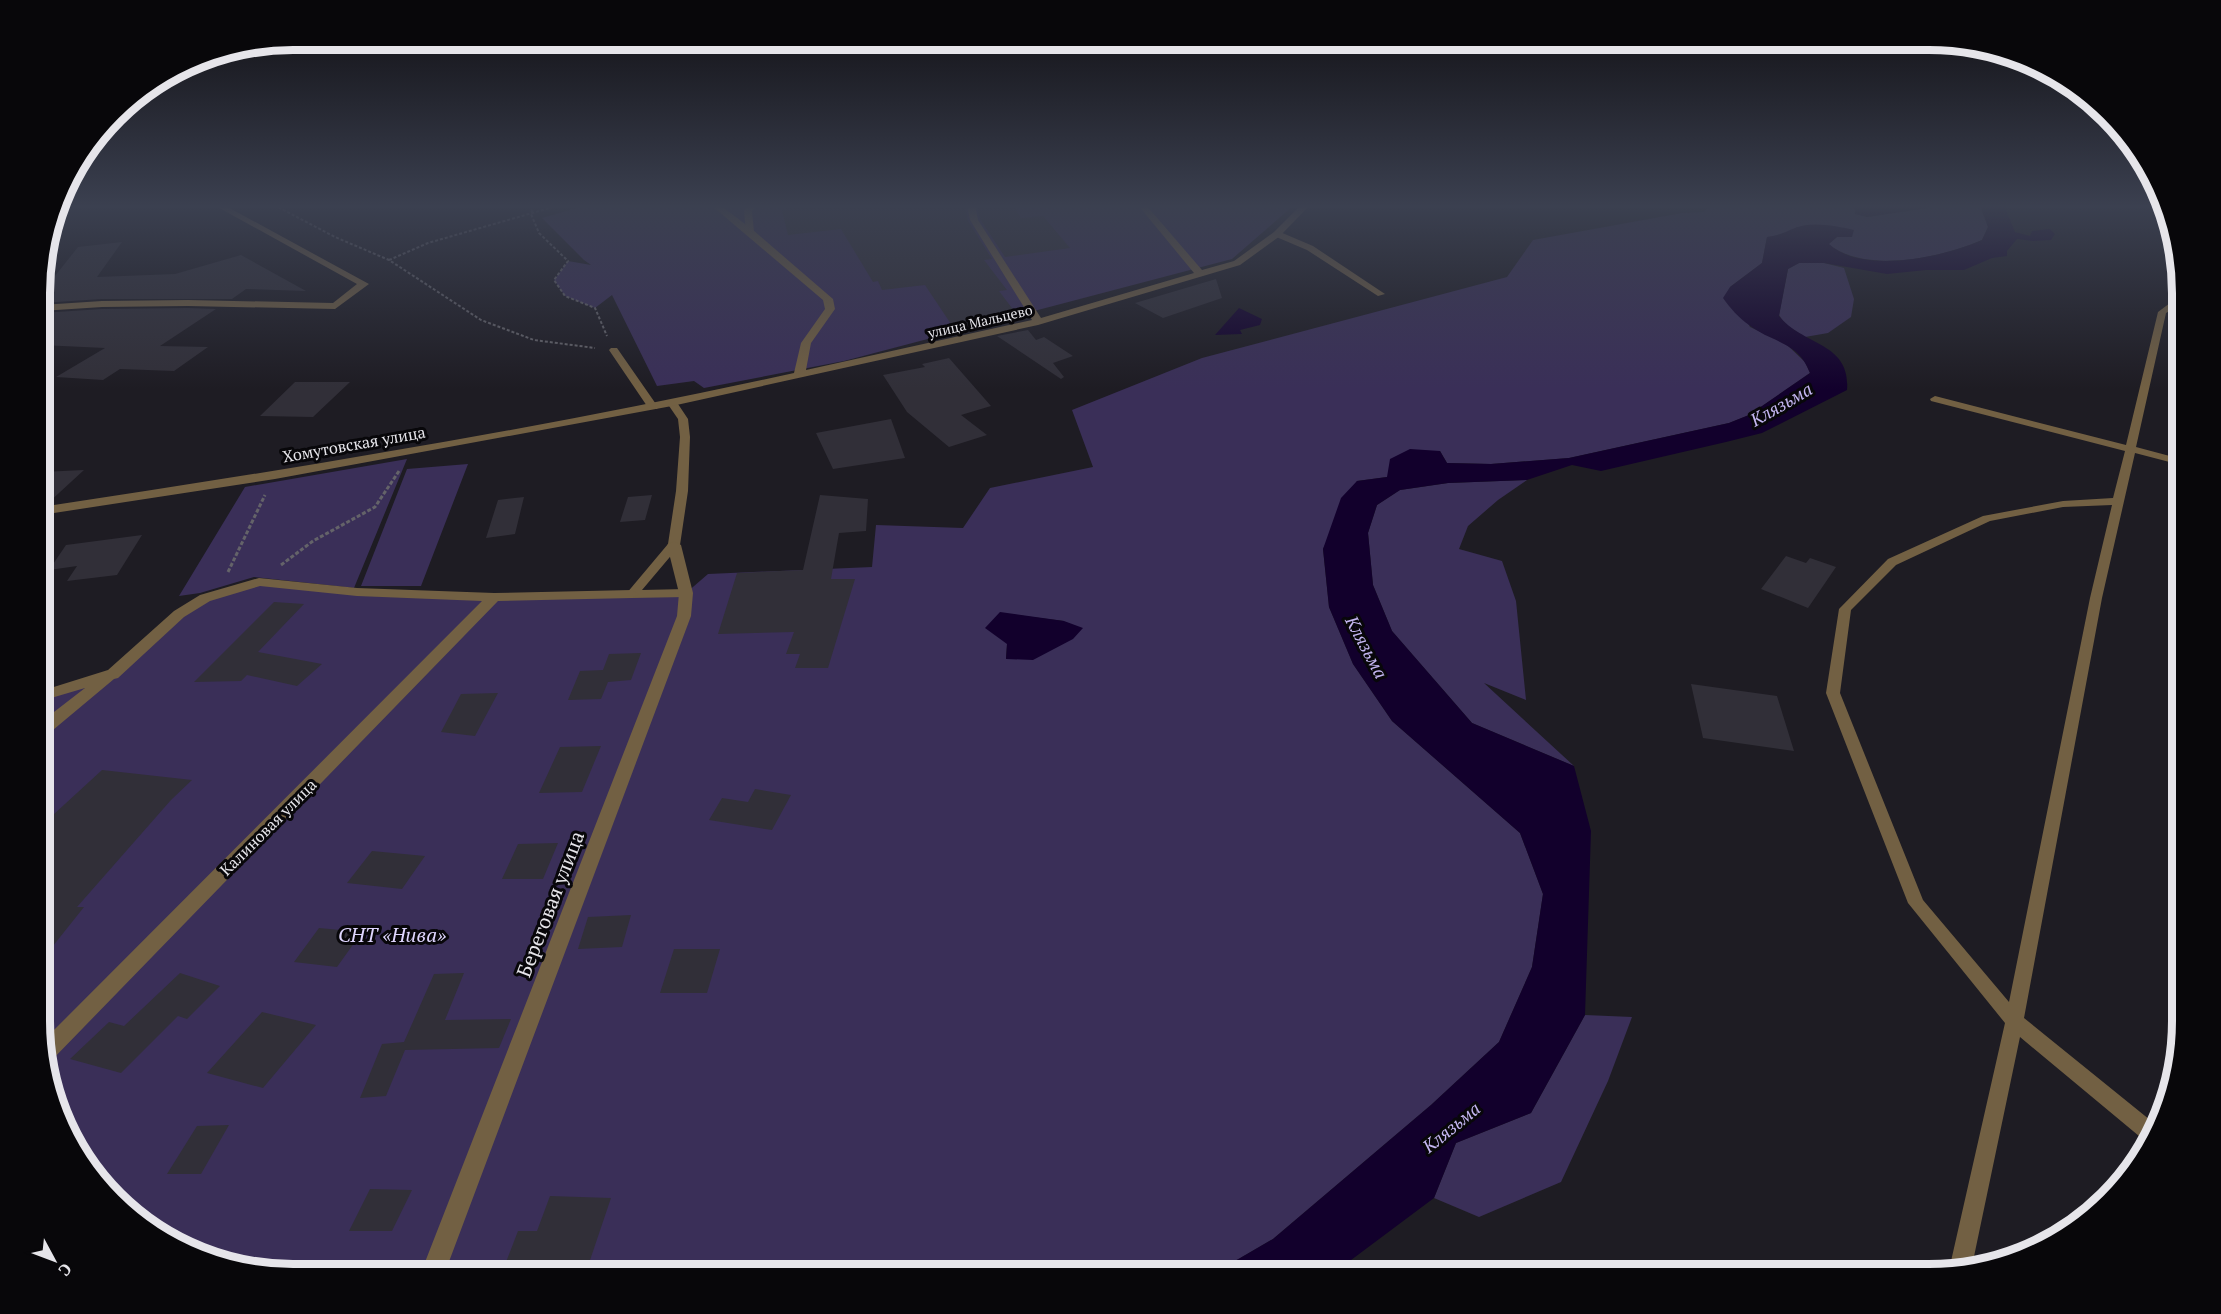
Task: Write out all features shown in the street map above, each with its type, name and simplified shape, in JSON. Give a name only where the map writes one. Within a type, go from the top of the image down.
[{"type":"street","points":[[50,307],[188,303],[335,306],[364,284],[331,266]]},
{"type":"street","points":[[790,266],[828,299],[830,309],[806,343],[800,376]]},
{"type":"street","points":[[1003,266],[1038,322]]},
{"type":"street","points":[[1193,266],[1199,273]]},
{"type":"street","name":"улица Мальцево","points":[[672,403],[1038,322],[1224,266]]},
{"type":"street","name":"Хомутовская улица","points":[[50,509],[274,475],[672,403]]},
{"type":"street","name":"Береговая улица","points":[[436,1264],[684,616],[686,593],[674,545]]},
{"type":"street","points":[[50,724],[112,674],[179,614],[205,598],[259,582],[357,592],[494,597],[632,594]]},
{"type":"street","name":"Калиновая улица","points":[[51,1047],[494,597]]},
{"type":"street","points":[[50,693],[112,674]]},
{"type":"lane","points":[[1338,266],[1381,294]]},
{"type":"lane","points":[[1962,1262],[2014,1021],[2096,598],[2162,312],[2172,306]]},
{"type":"lane","points":[[614,350],[653,407]]},
{"type":"lane","points":[[1935,399],[2172,460]]},
{"type":"lane","points":[[632,594],[674,545],[682,491],[685,437],[683,419],[672,403]]},
{"type":"lane","points":[[2119,501],[2063,504],[1987,518],[1892,562],[1845,609],[1833,693],[1916,903],[2014,1021],[2146,1129]]},
{"type":"lane","points":[[632,594],[686,593]]},
{"type":"path","points":[[399,266],[481,320],[534,340],[614,350]]},
{"type":"path","points":[[564,266],[554,280],[565,296],[595,308],[614,350]]},
{"type":"path","points":[[259,582],[313,541],[375,507],[412,450]]},
{"type":"path","points":[[218,593],[274,475]]},
{"type":"green space","points":[[564,266],[1204,266],[844,361],[704,388],[694,381],[657,386],[612,295],[595,308],[565,296],[554,280]]},
{"type":"green space","name":"СНТ «Нива»","points":[[1515,266],[1758,266],[1730,287],[1750,327],[1785,343],[1805,362],[1810,373],[1749,415],[1729,423],[1569,458],[1491,464],[1447,463],[1440,451],[1387,477],[1357,481],[1323,549],[1329,607],[1353,664],[1392,721],[1520,833],[1543,894],[1532,967],[1499,1042],[1431,1105],[1273,1239],[1230,1264],[277,1264],[245,1260],[214,1252],[157,1224],[110,1182],[90,1157],[62,1100],[54,1069],[50,1037],[50,693],[113,674],[205,598],[259,582],[425,594],[686,593],[708,574],[872,567],[876,525],[963,528],[990,488],[1093,467],[1072,410],[1202,358],[1507,277]],"holes":[[[1000,613],[1064,621],[1006,659],[1007,644]]]},
{"type":"green space","points":[[1793,266],[1844,268],[1854,299],[1851,317],[1828,333],[1805,337],[1785,324],[1779,315],[1788,269]]},
{"type":"green space","points":[[407,459],[354,588],[254,577],[200,593],[179,596],[245,487]]},
{"type":"green space","points":[[468,464],[421,586],[361,586],[407,469]]},
{"type":"green space","points":[[1527,480],[1498,500],[1468,526],[1459,549],[1502,561],[1516,601],[1526,700],[1484,683],[1574,766],[1472,723],[1392,631],[1373,585],[1368,533],[1377,505],[1400,490],[1448,483]]},
{"type":"green space","points":[[1585,1015],[1632,1017],[1608,1081],[1561,1182],[1479,1217],[1434,1198],[1456,1143],[1531,1113]]},
{"type":"water","name":"Клязьма","points":[[1758,266],[1793,266],[1788,269],[1779,316],[1789,326],[1834,353],[1846,374],[1847,390],[1762,433],[1726,442],[1601,471],[1572,465],[1527,480],[1448,483],[1400,490],[1377,505],[1368,533],[1373,585],[1392,631],[1472,723],[1574,766],[1591,831],[1585,1015],[1531,1113],[1456,1143],[1434,1198],[1346,1264],[1230,1264],[1273,1239],[1431,1105],[1499,1042],[1532,967],[1543,894],[1520,833],[1392,721],[1353,664],[1329,607],[1323,549],[1341,498],[1357,481],[1387,477],[1390,459],[1410,449],[1440,451],[1447,463],[1491,464],[1569,458],[1729,423],[1749,415],[1810,373],[1805,362],[1791,348],[1758,331],[1735,313],[1723,298],[1730,287]]},
{"type":"water","points":[[1843,266],[1973,266],[1964,270],[1926,270],[1887,274]]},
{"type":"water","points":[[1239,308],[1262,319],[1260,325],[1240,330],[1242,334],[1215,335]]},
{"type":"water","points":[[1000,612],[1064,621],[1083,628],[1073,639],[1033,660],[1006,659],[1007,644],[985,628]]},
{"type":"building","points":[[63,266],[105,266],[97,277],[175,274],[202,266],[261,266],[306,291],[246,289],[232,299],[102,299],[50,302],[50,282]]},
{"type":"building","points":[[864,266],[989,266],[1007,290],[999,291],[1021,320],[984,328],[978,324],[955,330],[925,285],[882,290],[878,281],[873,282]]},
{"type":"building","points":[[1216,279],[1222,298],[1163,318],[1135,303]]},
{"type":"building","points":[[102,309],[216,309],[160,346],[208,347],[174,371],[120,369],[103,380],[56,377],[105,348],[50,345],[50,312]]},
{"type":"building","points":[[1028,330],[1036,340],[1044,337],[1073,356],[1053,363],[1064,377],[1061,379],[997,336]]},
{"type":"building","points":[[949,358],[991,406],[961,415],[987,435],[949,447],[907,412],[883,375],[925,367],[922,364]]},
{"type":"building","points":[[295,382],[350,382],[313,417],[260,416]]},
{"type":"building","points":[[891,419],[905,458],[833,469],[816,433]]},
{"type":"building","points":[[84,470],[50,501],[50,472]]},
{"type":"building","points":[[652,495],[645,520],[620,522],[628,497]]},
{"type":"building","points":[[820,495],[868,499],[866,531],[839,533],[831,579],[855,579],[828,668],[795,668],[800,654],[786,654],[794,632],[718,634],[737,573],[803,570]]},
{"type":"building","points":[[524,497],[515,534],[486,538],[498,500]]},
{"type":"building","points":[[142,535],[117,575],[67,581],[77,566],[50,570],[66,545]]},
{"type":"building","points":[[1786,556],[1806,563],[1810,558],[1836,567],[1808,608],[1761,589]]},
{"type":"building","points":[[274,602],[304,604],[258,652],[322,664],[297,686],[247,675],[241,681],[194,682]]},
{"type":"building","points":[[641,653],[631,680],[608,682],[601,699],[568,700],[580,671],[603,670],[609,654]]},
{"type":"building","points":[[1691,684],[1777,696],[1794,751],[1703,738]]},
{"type":"building","points":[[498,693],[475,736],[441,732],[461,694]]},
{"type":"building","points":[[601,746],[582,792],[539,793],[560,747]]},
{"type":"building","points":[[102,770],[192,780],[171,800],[77,907],[84,907],[50,950],[50,818]]},
{"type":"building","points":[[755,789],[791,795],[772,830],[709,820],[722,798],[748,802]]},
{"type":"building","points":[[558,843],[543,879],[502,879],[518,844]]},
{"type":"building","points":[[372,851],[425,856],[402,889],[347,883]]},
{"type":"building","points":[[631,915],[622,947],[578,949],[588,917]]},
{"type":"building","points":[[319,928],[362,932],[337,967],[294,962]]},
{"type":"building","points":[[674,949],[720,949],[707,993],[660,993]]},
{"type":"building","points":[[180,973],[220,986],[187,1019],[178,1016],[121,1073],[70,1059],[109,1022],[124,1026]]},
{"type":"building","points":[[464,973],[445,1020],[511,1019],[499,1048],[405,1050],[386,1096],[360,1098],[382,1044],[404,1042],[434,974]]},
{"type":"building","points":[[262,1012],[316,1025],[263,1088],[207,1073]]},
{"type":"building","points":[[229,1125],[201,1174],[167,1174],[197,1126]]},
{"type":"building","points":[[370,1189],[412,1190],[392,1231],[349,1231]]},
{"type":"building","points":[[550,1196],[611,1198],[589,1264],[505,1264],[518,1231],[537,1231]]}]
